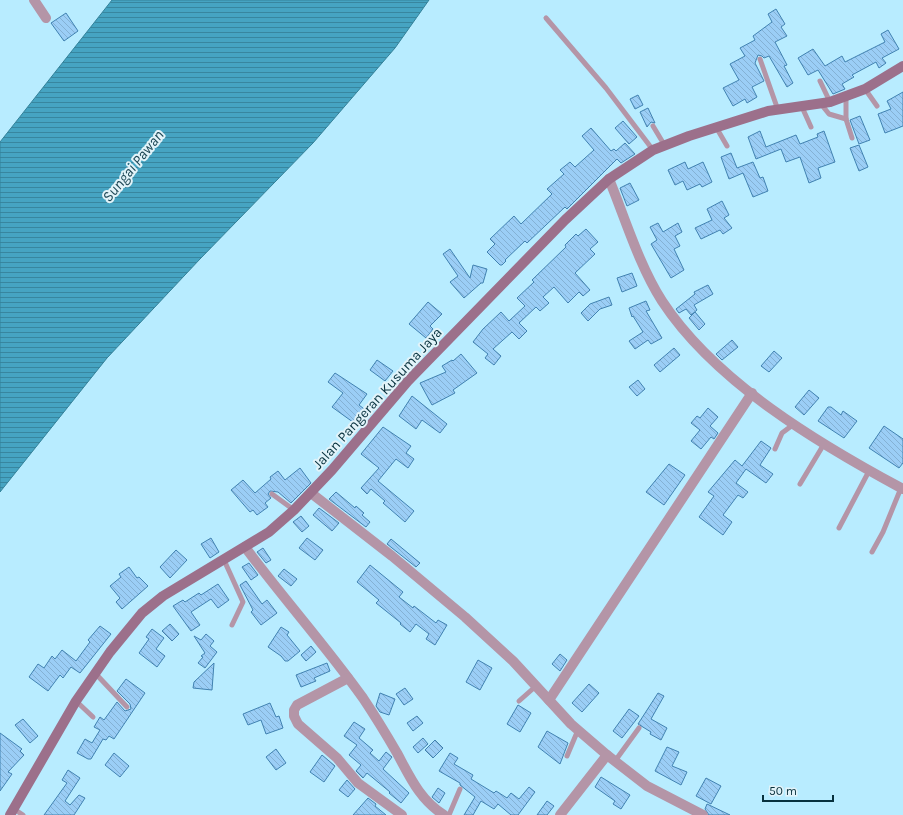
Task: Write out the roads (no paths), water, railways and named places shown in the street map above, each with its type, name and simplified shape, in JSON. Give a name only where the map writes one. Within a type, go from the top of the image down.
[{"type":"street","points":[[34,0],[46,18]]},
{"type":"street","name":"Jalan Pangeran Kusuma Jaya","points":[[12,812],[76,701],[94,673],[152,603],[269,532],[294,510],[311,493],[408,381],[565,220],[609,179],[653,150],[755,114],[825,103],[846,97],[865,89],[903,66]]},
{"type":"street","points":[[609,179],[642,263],[662,301],[694,344],[752,393],[794,424],[869,471],[902,488]]},
{"type":"street","points":[[550,700],[752,393]]},
{"type":"street","points":[[311,493],[392,556],[465,617],[513,661],[578,730],[611,758],[648,786],[703,815]]},
{"type":"street","points":[[245,547],[348,678],[379,722],[416,789],[428,804],[444,815]]},
{"type":"street","points":[[348,678],[297,705],[294,710],[294,716],[298,724],[337,758],[358,783],[402,815]]},
{"type":"street","points":[[560,815],[611,758]]},
{"type":"lane","points":[[546,18],[606,88],[653,150]]},
{"type":"lane","points":[[760,59],[778,110]]},
{"type":"lane","points":[[820,81],[829,114],[846,119]]},
{"type":"lane","points":[[865,89],[877,106]]},
{"type":"lane","points":[[846,97],[846,119],[852,138]]},
{"type":"lane","points":[[802,107],[811,127]]},
{"type":"lane","points":[[653,126],[665,146]]},
{"type":"lane","points":[[716,127],[727,146]]},
{"type":"lane","points":[[775,449],[782,433],[794,424]]},
{"type":"lane","points":[[800,484],[824,444]]},
{"type":"lane","points":[[839,528],[869,471]]},
{"type":"lane","points":[[872,552],[883,532],[902,488]]},
{"type":"lane","points":[[272,494],[294,510]]},
{"type":"lane","points":[[224,560],[242,602],[232,625]]},
{"type":"lane","points":[[94,673],[127,707]]},
{"type":"lane","points":[[519,702],[536,686]]},
{"type":"lane","points":[[76,701],[93,717]]},
{"type":"lane","points":[[611,758],[639,728]]},
{"type":"lane","points":[[567,756],[578,730]]},
{"type":"lane","points":[[449,815],[460,789]]},
{"type":"lane","points":[[12,812],[23,815]]},
{"type":"water","name":"Sungai Pawan","points":[[112,0],[429,0],[395,48],[313,143],[200,259],[107,358],[0,492],[0,142]]}]
